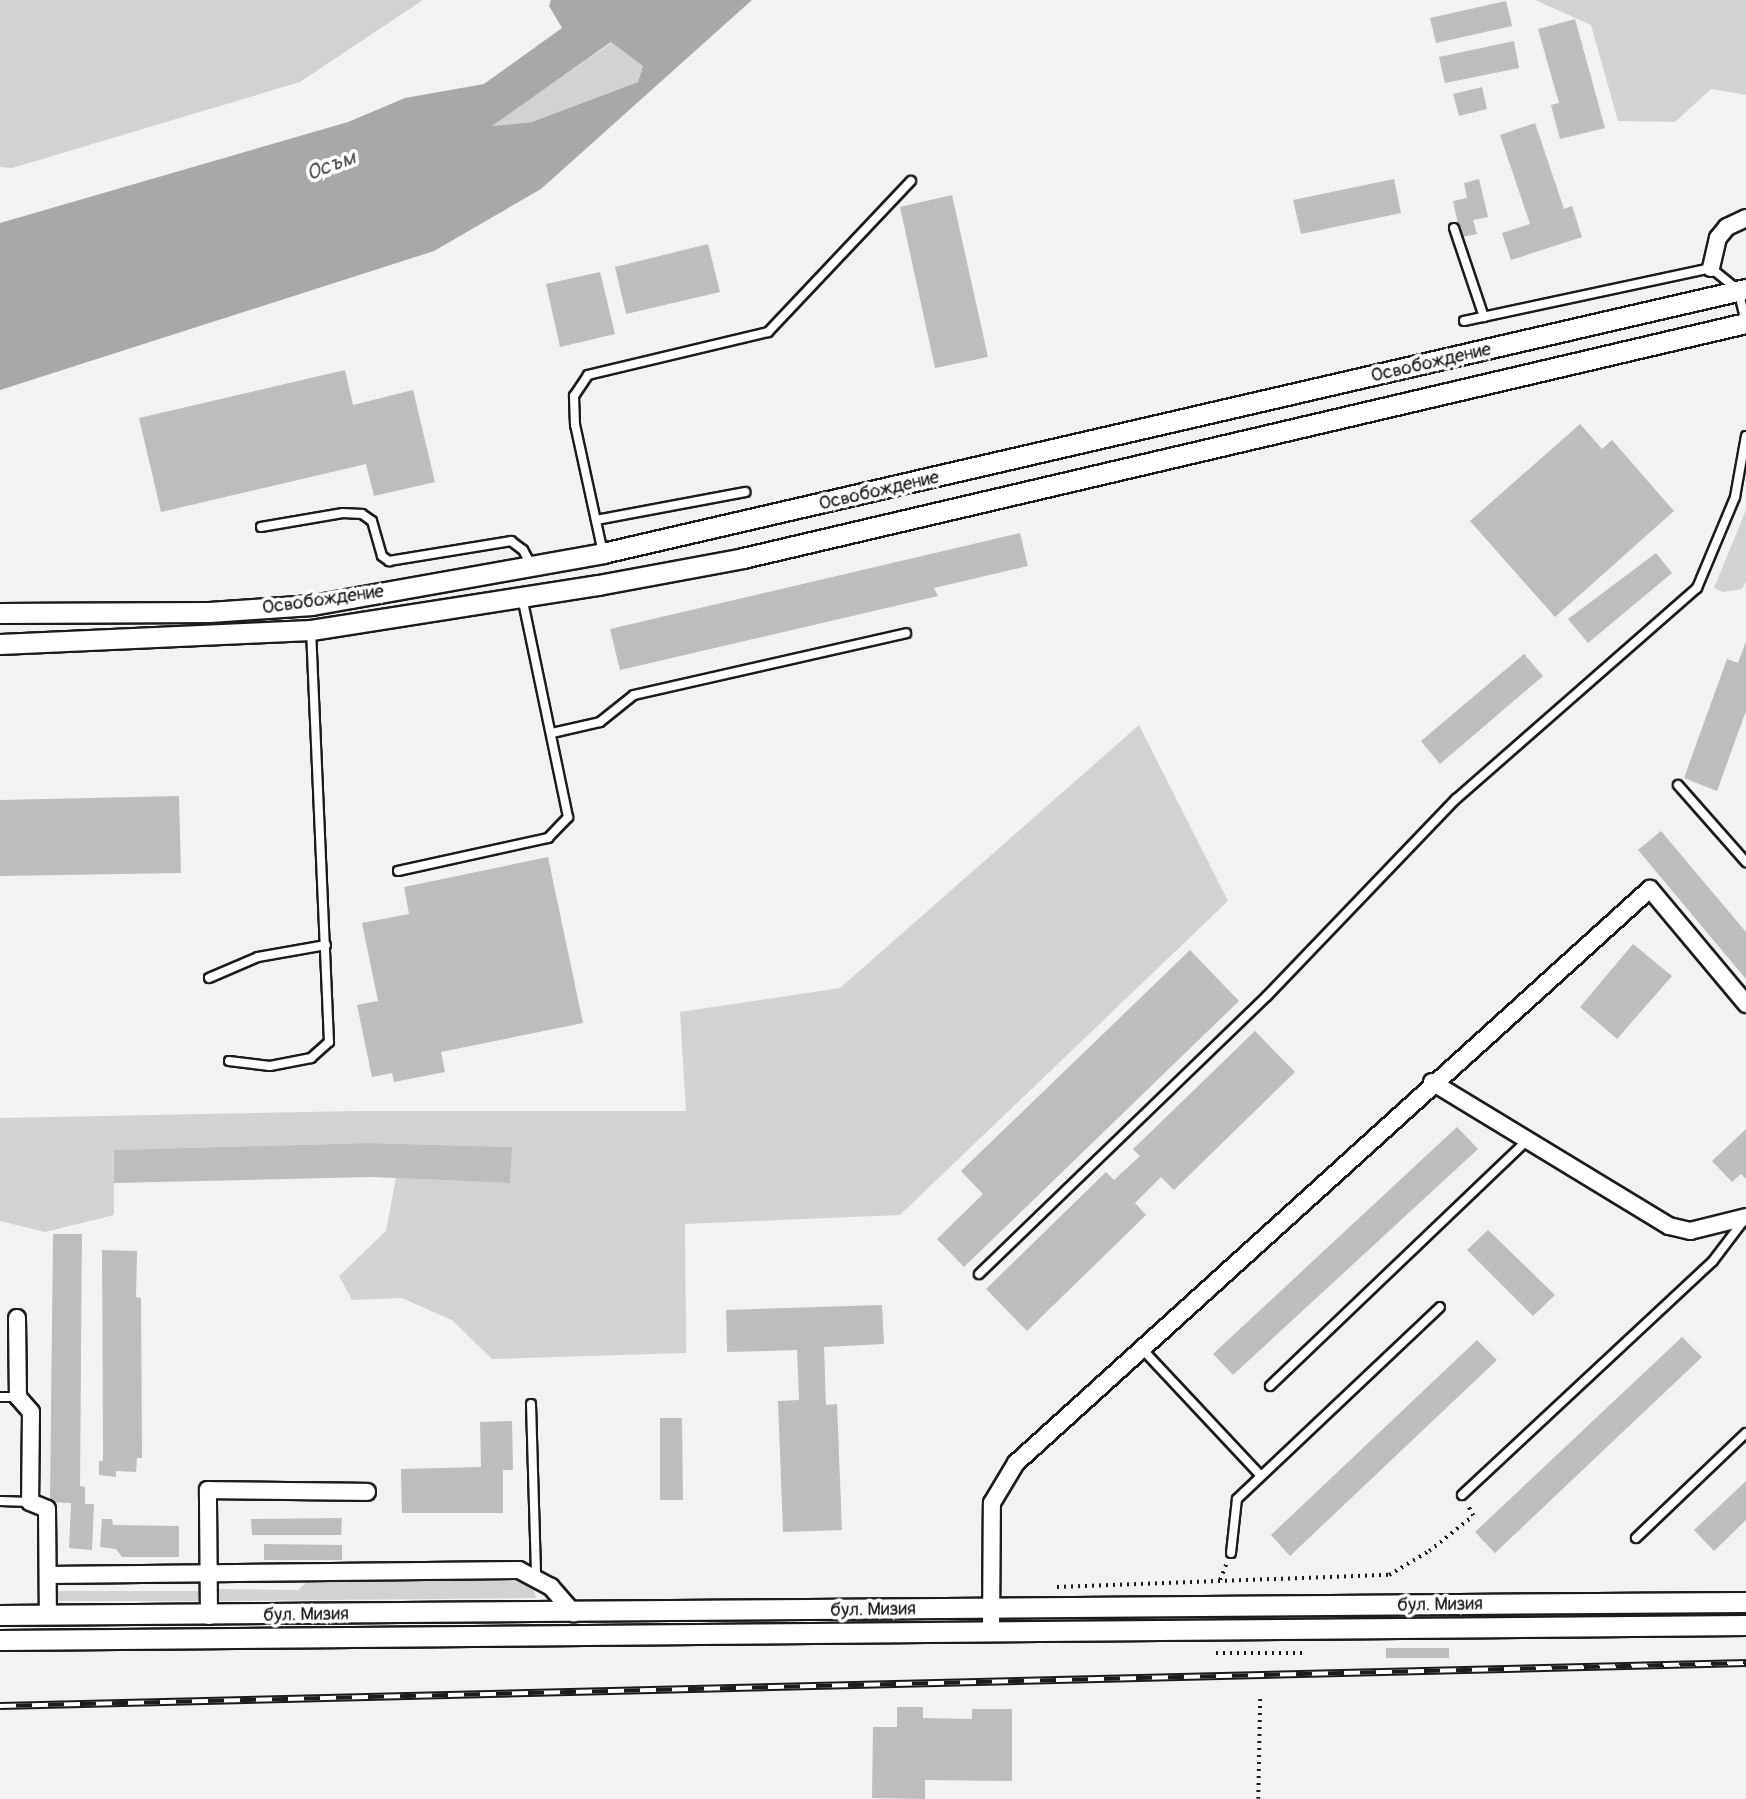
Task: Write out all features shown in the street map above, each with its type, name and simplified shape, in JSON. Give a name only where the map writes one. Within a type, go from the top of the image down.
[{"type":"street","points":[[1711,268],[1718,238],[1727,228],[1746,218]]},
{"type":"street","name":"Освобождение","points":[[0,614],[209,612],[312,605],[603,553],[1742,290]]},
{"type":"street","name":"Освобождение","points":[[0,644],[311,630],[522,597],[743,558],[1746,322]]},
{"type":"street","points":[[991,1632],[992,1503],[1016,1463],[1144,1350],[1432,1082],[1650,889],[1746,1004]]},
{"type":"street","points":[[1432,1082],[1669,1226],[1690,1231],[1746,1217]]},
{"type":"street","points":[[17,1318],[18,1397],[31,1412],[30,1502],[47,1509],[48,1615]]},
{"type":"street","points":[[209,1616],[208,1490],[368,1492]]},
{"type":"street","points":[[48,1575],[519,1570],[536,1576],[574,1613]]},
{"type":"street","name":"бул. Мизия","points":[[0,1615],[209,1616],[1746,1602]]},
{"type":"street","name":"бул. Мизия","points":[[0,1640],[1746,1625]]},
{"type":"lane","points":[[603,553],[575,425],[574,396],[588,375],[768,332],[911,181]]},
{"type":"lane","points":[[1454,228],[1484,317]]},
{"type":"lane","points":[[1464,321],[1711,268],[1742,290],[1746,322]]},
{"type":"lane","points":[[979,1274],[1267,996],[1447,807],[1697,588],[1735,497],[1746,436]]},
{"type":"lane","points":[[596,520],[746,492]]},
{"type":"lane","points":[[261,527],[343,513],[362,514],[372,521],[382,556],[389,561],[511,541],[523,550],[532,566]]},
{"type":"lane","points":[[398,871],[548,838],[560,830],[568,817],[522,597]]},
{"type":"lane","points":[[229,1061],[270,1066],[311,1058],[329,1042],[311,630]]},
{"type":"lane","points":[[552,733],[600,722],[622,699],[634,695],[906,634]]},
{"type":"lane","points":[[1678,785],[1746,862]]},
{"type":"lane","points":[[209,978],[258,957],[326,945]]},
{"type":"lane","points":[[1269,1386],[1527,1140]]},
{"type":"lane","points":[[1462,1495],[1713,1261],[1746,1217]]},
{"type":"lane","points":[[1231,1553],[1237,1499],[1440,1307]]},
{"type":"lane","points":[[1144,1350],[1261,1476]]},
{"type":"lane","points":[[0,1397],[18,1397]]},
{"type":"lane","points":[[531,1404],[536,1576]]},
{"type":"lane","points":[[1636,1538],[1746,1433]]},
{"type":"lane","points":[[0,1501],[30,1502]]},
{"type":"path","points":[[1055,1588],[1389,1574],[1429,1551],[1473,1516],[1462,1495]]},
{"type":"path","points":[[1216,1653],[1306,1653]]},
{"type":"path","points":[[1258,1799],[1260,1698]]},
{"type":"shaded area","points":[[0,0],[423,0],[300,82],[12,168],[0,167]]},
{"type":"shaded area","points":[[1535,0],[1746,0],[1746,95],[1711,89],[1675,122],[1618,121],[1591,25]]},
{"type":"shaded area","points":[[614,41],[643,66],[638,82],[532,122],[491,126]]},
{"type":"shaded area","points":[[1746,510],[1746,582],[1742,589],[1723,592],[1714,588]]},
{"type":"shaded area","points":[[1139,725],[1228,901],[900,1215],[685,1224],[686,1353],[492,1359],[452,1320],[402,1298],[352,1300],[339,1276],[386,1231],[396,1178],[510,1183],[511,1147],[368,1143],[114,1150],[114,1215],[45,1232],[0,1221],[0,1118],[357,1111],[686,1111],[680,1012],[840,988]]},
{"type":"shaded area","points":[[308,1581],[522,1581],[533,1588],[536,1598],[219,1601],[218,1589],[298,1590]]},
{"type":"shaded area","points":[[58,1591],[199,1591],[199,1601],[58,1601]]},
{"type":"water","name":"Осъм","points":[[551,0],[752,0],[541,189],[434,251],[0,390],[0,223],[348,122],[405,98],[484,84],[562,28],[549,6]],"holes":[[[611,42],[643,66],[638,82],[532,122],[492,126]]]},
{"type":"building","points":[[1506,1],[1512,26],[1436,43],[1430,18]]},
{"type":"building","points":[[1575,19],[1605,128],[1560,139],[1551,105],[1559,103],[1538,29]]},
{"type":"building","points":[[1514,41],[1519,68],[1445,83],[1439,57]]},
{"type":"building","points":[[1482,87],[1487,109],[1459,116],[1453,94]]},
{"type":"building","points":[[1535,123],[1564,209],[1572,206],[1582,237],[1511,260],[1502,233],[1530,224],[1500,135]]},
{"type":"building","points":[[1394,179],[1401,213],[1301,234],[1293,200]]},
{"type":"building","points":[[1479,179],[1488,217],[1473,220],[1477,234],[1461,237],[1453,201],[1467,198],[1464,183]]},
{"type":"building","points":[[952,195],[988,357],[935,368],[900,207]]},
{"type":"building","points":[[708,244],[720,292],[626,314],[615,267]]},
{"type":"building","points":[[600,272],[615,334],[560,347],[546,284]]},
{"type":"building","points":[[345,370],[353,405],[413,390],[435,482],[374,496],[366,464],[161,512],[139,418]]},
{"type":"building","points":[[1580,424],[1602,449],[1612,440],[1674,511],[1555,617],[1470,521]]},
{"type":"building","points":[[1020,533],[1028,566],[934,588],[938,596],[620,670],[610,629]]},
{"type":"building","points":[[1656,553],[1672,573],[1588,643],[1568,619]]},
{"type":"building","points":[[1746,641],[1746,711],[1717,791],[1684,778],[1727,659],[1738,663]]},
{"type":"building","points":[[1524,654],[1543,676],[1440,764],[1421,741]]},
{"type":"building","points":[[179,796],[181,873],[0,876],[0,800]]},
{"type":"building","points":[[1661,831],[1746,932],[1746,979],[1638,850]]},
{"type":"building","points":[[548,857],[583,1023],[441,1052],[445,1072],[394,1082],[392,1073],[372,1077],[357,1005],[378,1001],[362,923],[409,914],[404,887]]},
{"type":"building","points":[[1633,944],[1672,976],[1617,1039],[1580,1007]]},
{"type":"building","points":[[1190,950],[1239,1001],[964,1267],[937,1239],[983,1194],[961,1171]]},
{"type":"building","points":[[1255,1031],[1295,1072],[1174,1190],[1161,1177],[1135,1203],[1146,1215],[1027,1331],[986,1289],[1106,1172],[1114,1180],[1140,1156],[1133,1149]]},
{"type":"building","points":[[1457,1127],[1478,1149],[1233,1375],[1213,1354]]},
{"type":"building","points":[[1746,1129],[1746,1179],[1741,1174],[1732,1182],[1712,1161]]},
{"type":"building","points":[[368,1143],[512,1147],[510,1183],[371,1177],[114,1183],[114,1150]]},
{"type":"building","points":[[1488,1230],[1555,1295],[1533,1316],[1467,1250]]},
{"type":"building","points":[[53,1234],[82,1234],[80,1486],[85,1487],[85,1504],[94,1504],[92,1550],[69,1548],[71,1503],[50,1502]]},
{"type":"building","points":[[102,1250],[137,1251],[136,1297],[141,1298],[142,1458],[137,1458],[136,1472],[116,1471],[116,1477],[99,1475],[99,1461],[103,1461]]},
{"type":"building","points":[[882,1305],[884,1344],[824,1347],[826,1405],[837,1404],[842,1530],[783,1532],[778,1401],[799,1400],[797,1350],[727,1352],[726,1310]]},
{"type":"building","points":[[1682,1337],[1702,1357],[1495,1553],[1475,1532]]},
{"type":"building","points":[[1477,1340],[1497,1360],[1290,1556],[1271,1535]]},
{"type":"building","points":[[660,1418],[682,1418],[683,1500],[660,1500]]},
{"type":"building","points":[[512,1421],[513,1470],[503,1470],[503,1513],[402,1513],[401,1469],[481,1467],[480,1422]]},
{"type":"building","points":[[1746,1481],[1746,1520],[1714,1551],[1694,1530]]},
{"type":"building","points":[[342,1518],[341,1535],[252,1535],[251,1519]]},
{"type":"building","points":[[102,1519],[112,1519],[113,1525],[179,1526],[179,1557],[122,1557],[116,1549],[100,1547]]},
{"type":"building","points":[[264,1544],[342,1545],[342,1560],[264,1560]]},
{"type":"building","points":[[1386,1648],[1449,1648],[1449,1658],[1386,1658]]},
{"type":"building","points":[[897,1707],[923,1707],[923,1718],[972,1719],[972,1709],[1012,1709],[1012,1781],[925,1780],[925,1799],[872,1798],[873,1727],[897,1727]]},
{"type":"railway","points":[[0,1706],[1746,1663]]}]
